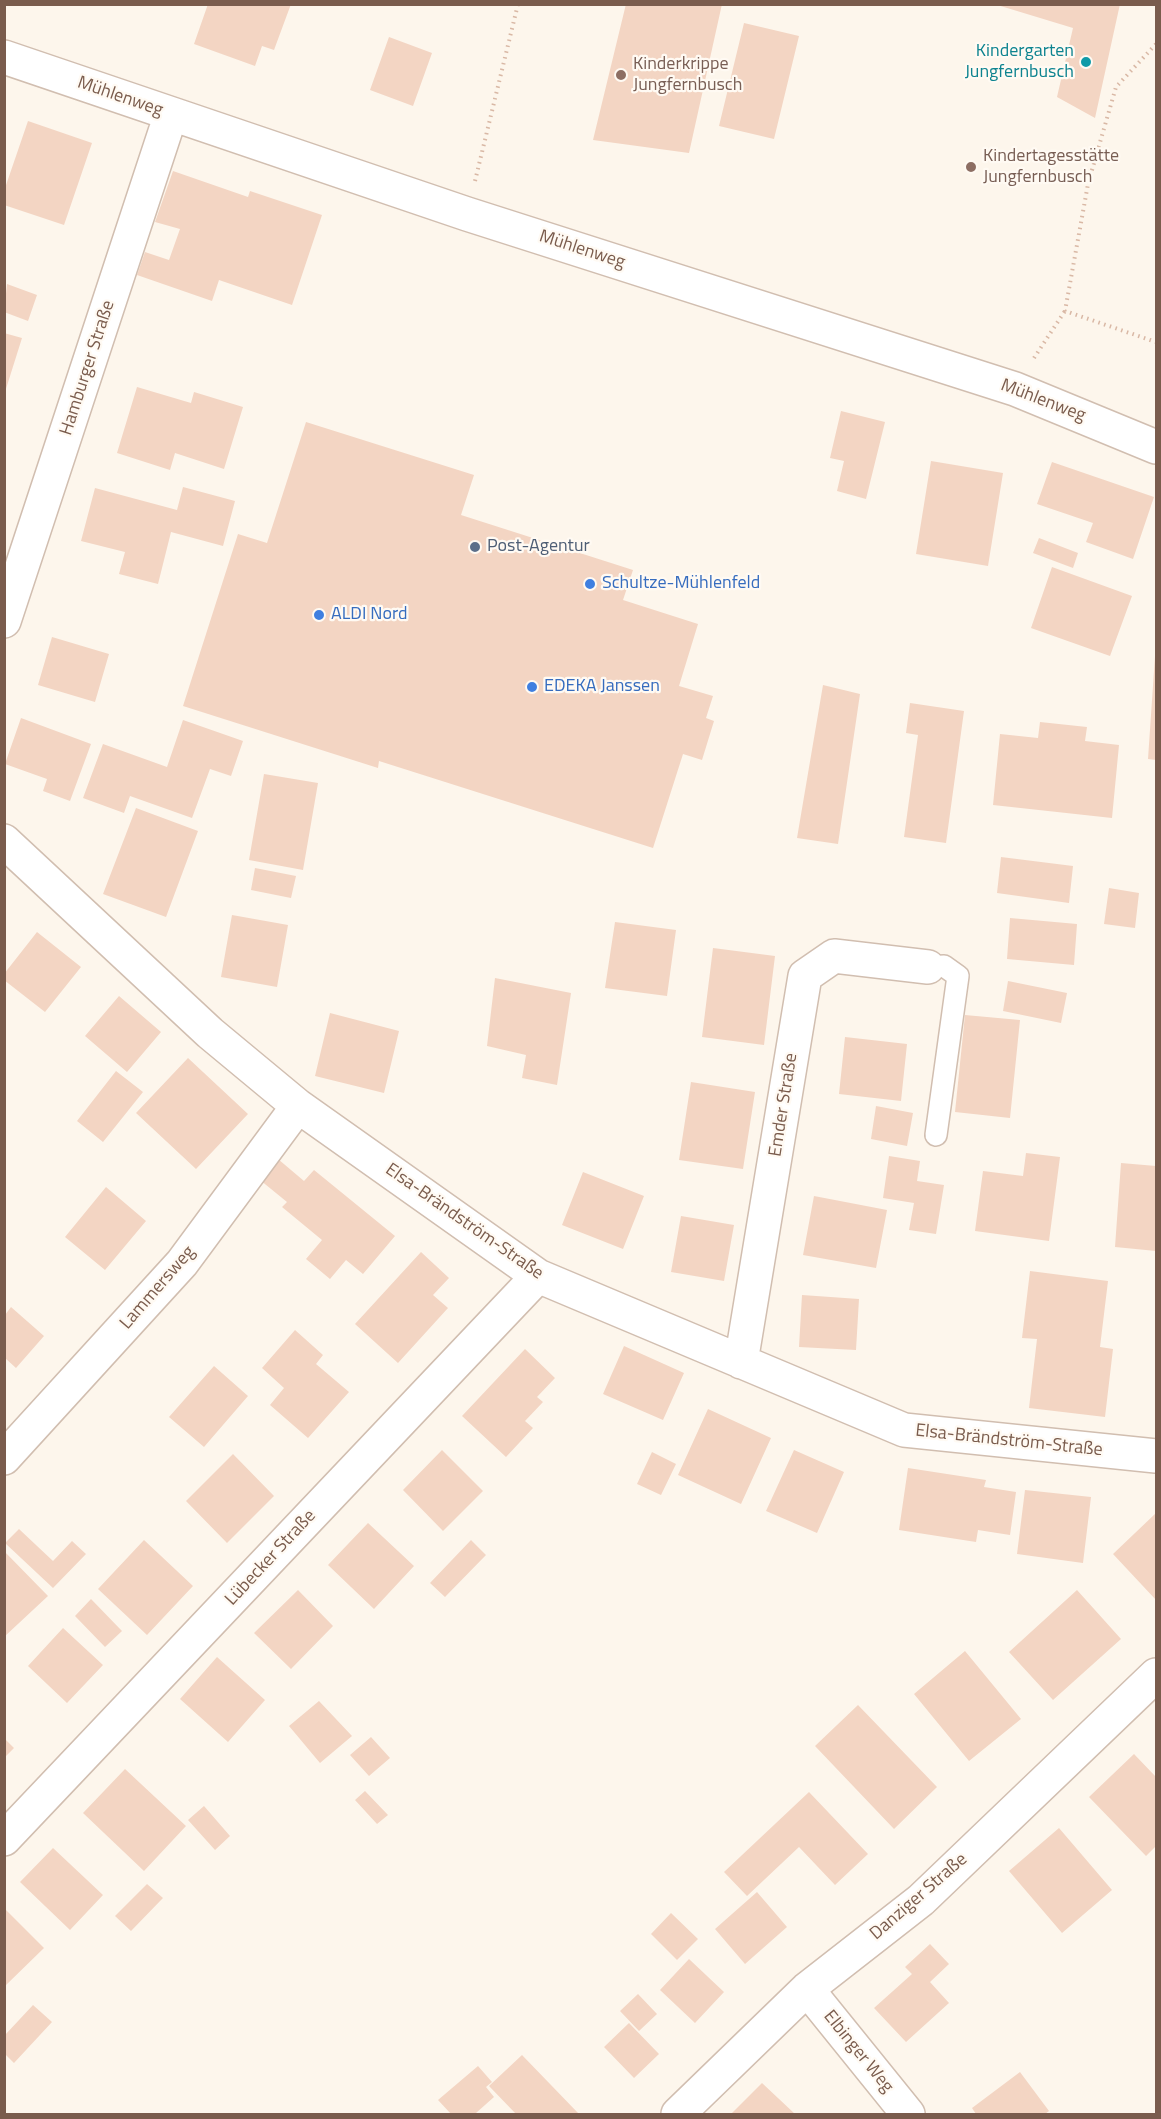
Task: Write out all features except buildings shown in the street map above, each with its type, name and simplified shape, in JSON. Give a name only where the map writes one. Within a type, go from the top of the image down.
[{"type":"street","name":"Mühlenweg","points":[[4,57],[467,214],[1015,389],[1156,447]]},
{"type":"street","name":"Hamburger Straße","points":[[4,621],[171,114]]},
{"type":"street","name":"Elsa-Brändström-Straße","points":[[4,842],[210,1033],[298,1106],[538,1276],[904,1430],[1156,1455]]},
{"type":"street","name":"Emder Straße","points":[[741,1362],[805,976],[834,956],[928,967]]},
{"type":"street","name":"Lammersweg","points":[[4,1458],[182,1263],[298,1106]]},
{"type":"street","name":"Lübecker Straße","points":[[4,1839],[538,1276]]},
{"type":"street","name":"Danziger Straße","points":[[678,2115],[807,1989],[921,1900],[1156,1675]]},
{"type":"street","name":"Elbinger Weg","points":[[807,1989],[908,2115]]},
{"type":"lane","points":[[928,967],[944,966],[958,976],[936,1135]]},
{"type":"path","points":[[467,214],[518,4]]},
{"type":"path","points":[[1015,389],[1065,311],[1088,184],[1116,87],[1156,44]]},
{"type":"path","points":[[1065,311],[1156,342]]},
{"type":"place","name":"Kindergarten Jungfernbusch","points":[[1086,62]]},
{"type":"place","name":"Kinderkrippe Jungfernbusch","points":[[621,75]]},
{"type":"place","name":"Kindertagesstätte Jungfernbusch","points":[[971,167]]},
{"type":"place","name":"Post-Agentur","points":[[475,547]]},
{"type":"place","name":"Schultze-Mühlenfeld","points":[[590,584]]},
{"type":"place","name":"ALDI Nord","points":[[319,615]]},
{"type":"place","name":"EDEKA Janssen","points":[[532,687]]}]
